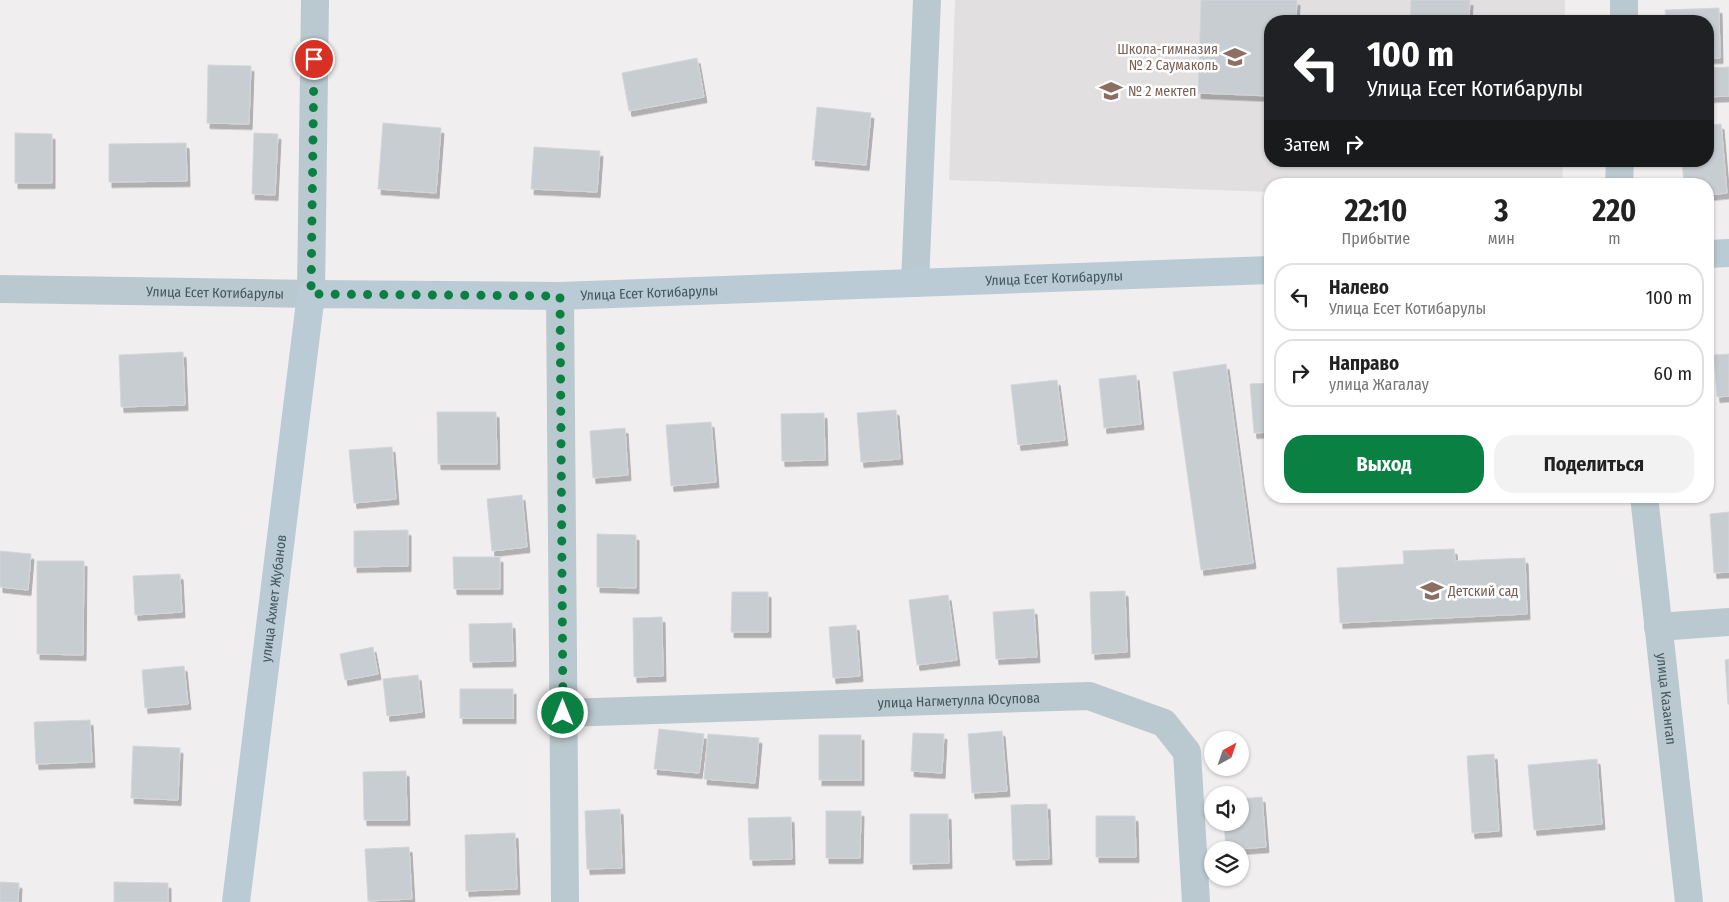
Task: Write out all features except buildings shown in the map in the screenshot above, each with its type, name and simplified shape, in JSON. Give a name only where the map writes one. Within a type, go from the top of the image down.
[{"type":"main road","points":[[1714,254],[1729,253]]},
{"type":"main road","name":"Улица Есет Котибарулы","points":[[311,294],[560,296],[1264,270]]},
{"type":"main road","name":"улица Ахмет Жубанов","points":[[236,902],[311,294]]},
{"type":"street","points":[[311,294],[314,0]]},
{"type":"street","points":[[915,283],[927,0]]},
{"type":"street","points":[[1624,0],[1624,15]]},
{"type":"street","name":"Улица Есет Котибарулы","points":[[0,289],[311,294]]},
{"type":"street","points":[[560,296],[565,902]]},
{"type":"street","name":"улица Казангап","points":[[1645,503],[1689,902]]},
{"type":"street","points":[[1658,627],[1729,622]]},
{"type":"street","name":"улица Нагметулла Юсупова","points":[[563,713],[1089,696],[1164,723],[1187,752],[1196,902]]},
{"type":"shaded area","name":"№ 2 мектеп","points":[[955,0],[1565,0],[1565,15],[1264,15],[1264,167],[1563,167],[1562,178],[1264,178],[1264,192],[949,180]]},
{"type":"place","name":"Школа-гимназия № 2 Саумаколь","points":[[1235,57]]},
{"type":"place","name":"№ 2 мектеп","points":[[1111,91]]},
{"type":"place","name":"Детский сад","points":[[1432,591]]},
{"type":"route","points":[[314,59],[311,294],[560,296],[563,713]]}]
